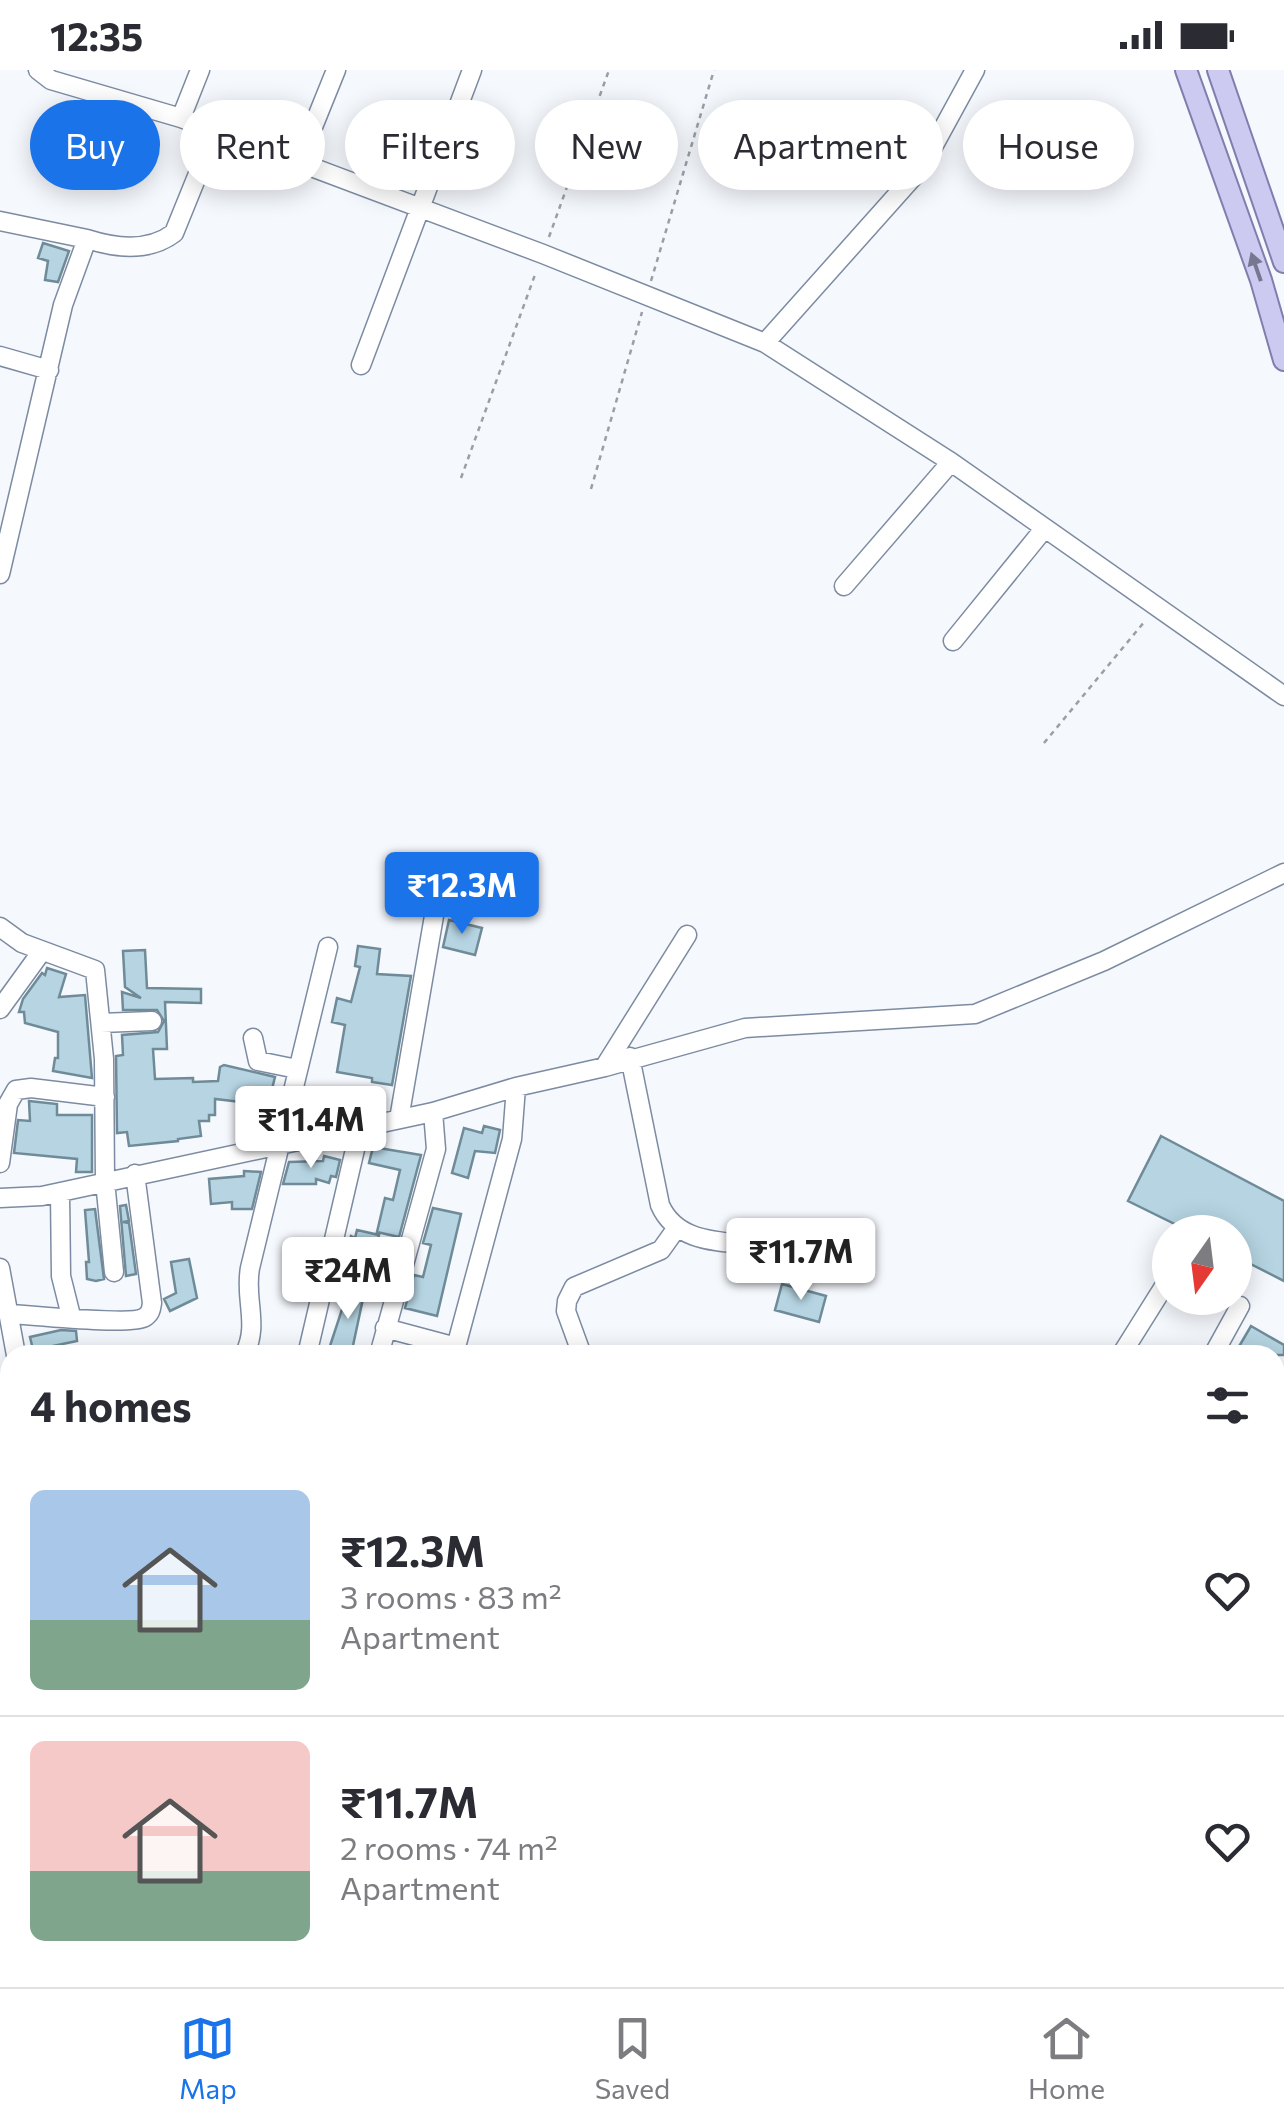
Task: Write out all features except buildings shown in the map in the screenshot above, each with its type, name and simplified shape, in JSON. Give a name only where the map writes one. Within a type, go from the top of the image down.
[{"type":"main road","points":[[1186,70],[1284,360]]},
{"type":"main road","points":[[1218,70],[1284,262]]},
{"type":"street","points":[[38,70],[50,80],[180,118]]},
{"type":"street","points":[[188,100],[200,70]]},
{"type":"street","points":[[324,100],[336,70]]},
{"type":"street","points":[[361,365],[472,70]]},
{"type":"street","points":[[765,343],[922,167],[975,70]]},
{"type":"street","points":[[325,174],[542,254],[765,343],[951,462],[1284,696]]},
{"type":"street","points":[[0,221],[133,248],[160,242],[174,233],[191,190]]},
{"type":"street","points":[[0,574],[63,304],[87,239]]},
{"type":"street","points":[[0,356],[49,370]]},
{"type":"street","points":[[844,586],[951,462]]},
{"type":"street","points":[[954,642],[1044,529]]},
{"type":"street","points":[[0,1198],[42,1196],[433,1112],[745,1028],[975,1014],[1104,962],[1284,873]]},
{"type":"street","points":[[399,1119],[439,887]]},
{"type":"street","points":[[0,927],[22,943],[95,970],[105,1098],[105,1180],[114,1272]]},
{"type":"street","points":[[604,1067],[687,935]]},
{"type":"street","points":[[248,1345],[254,1332],[248,1280],[328,947]]},
{"type":"street","points":[[0,1009],[42,951]]},
{"type":"street","points":[[101,1023],[152,1021]]},
{"type":"street","points":[[252,1038],[258,1060],[297,1069]]},
{"type":"street","points":[[630,1058],[665,1218],[690,1236],[759,1246]]},
{"type":"street","points":[[458,1345],[512,1139],[516,1087]]},
{"type":"street","points":[[0,1163],[8,1104],[16,1090],[105,1098]]},
{"type":"street","points":[[381,1345],[436,1149],[433,1112]]},
{"type":"street","points":[[308,1345],[360,1128]]},
{"type":"street","points":[[8,1314],[112,1322],[142,1320],[151,1310],[135,1174]]},
{"type":"street","points":[[60,1192],[61,1276],[71,1316]]},
{"type":"street","points":[[578,1345],[566,1311],[574,1286],[661,1250],[676,1229]]},
{"type":"street","points":[[0,1268],[14,1345]]},
{"type":"street","points":[[1127,1345],[1152,1306]]},
{"type":"street","points":[[1219,1345],[1235,1315]]},
{"type":"street","points":[[385,1328],[437,1345]]},
{"type":"path","points":[[461,478],[609,70]]},
{"type":"path","points":[[1044,744],[1155,608]]}]
